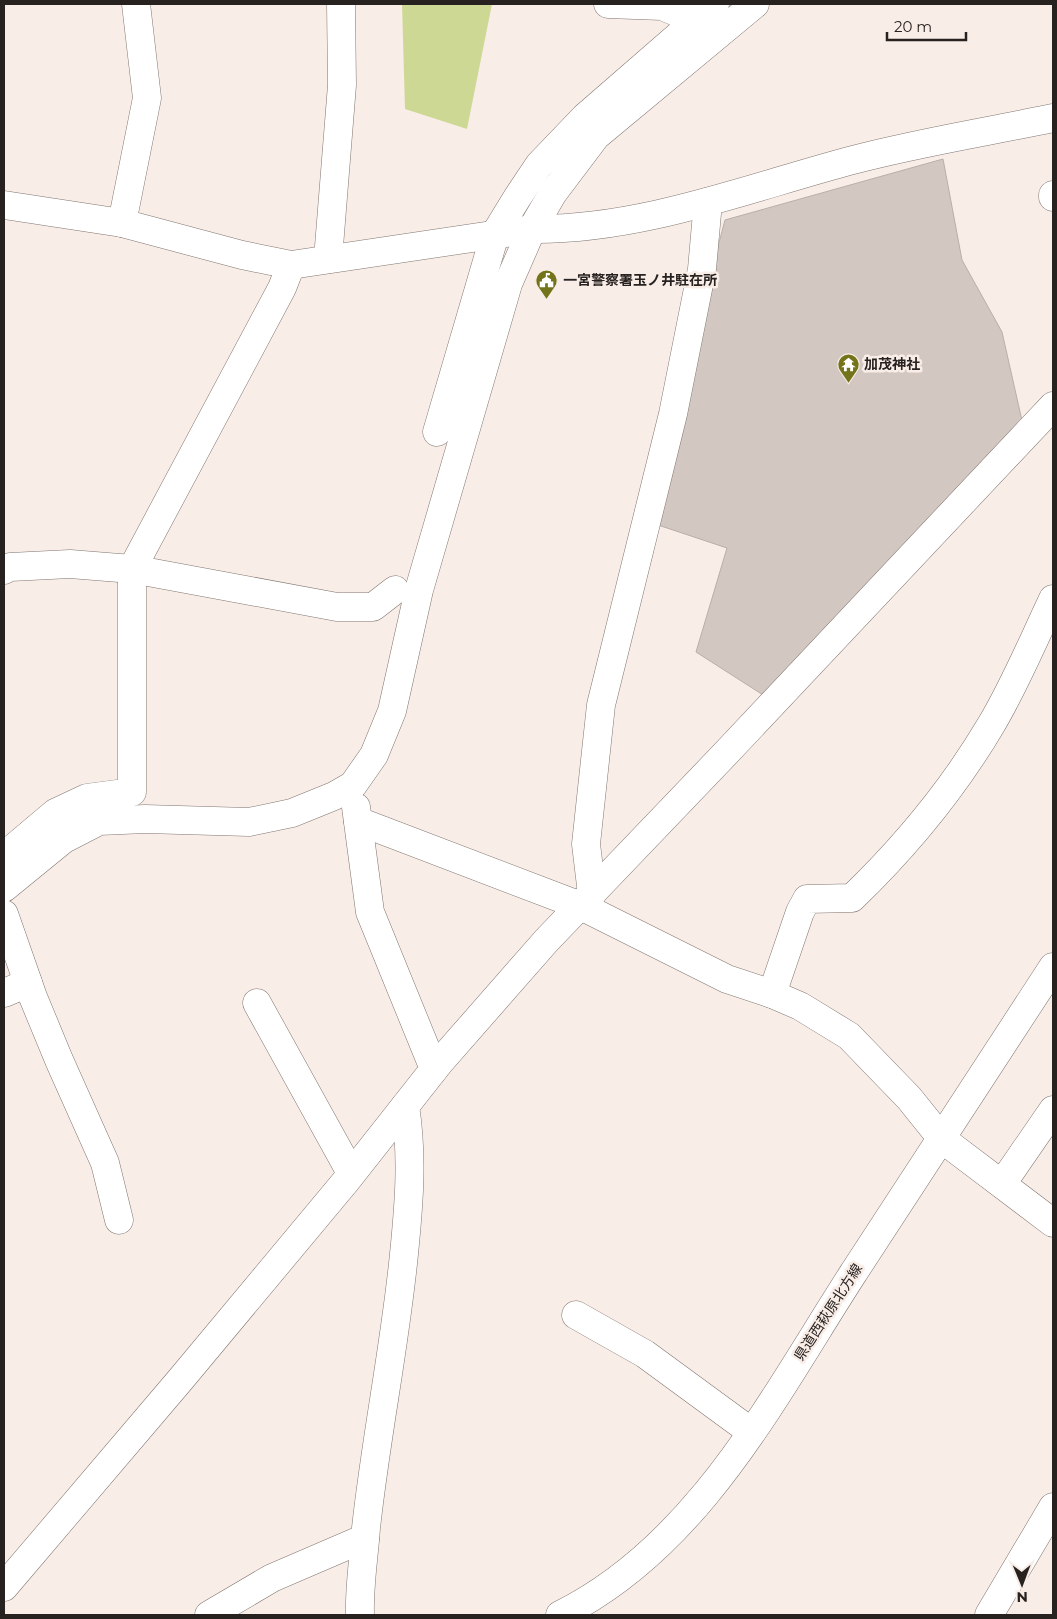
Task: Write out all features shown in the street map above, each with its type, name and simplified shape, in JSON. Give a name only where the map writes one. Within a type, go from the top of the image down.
[{"type":"street","points":[[122,222],[147,98],[136,4]]},
{"type":"street","points":[[328,259],[342,85],[340,4]]},
{"type":"street","points":[[608,4],[662,6],[705,12]]},
{"type":"street","points":[[4,888],[64,839],[99,820],[145,819],[249,822],[292,813],[354,786],[374,755],[392,711],[419,590],[508,284],[532,229],[553,193],[596,136],[755,4]]},
{"type":"street","points":[[437,432],[494,234],[539,165],[585,117],[705,12]]},
{"type":"street","points":[[4,205],[122,222],[242,255],[291,265],[494,234],[532,229],[564,229],[640,218],[708,202],[851,160],[1053,118]]},
{"type":"street","points":[[586,900],[586,844],[601,704],[674,414],[702,269],[708,202]]},
{"type":"street","points":[[4,856],[55,813],[87,798],[132,792],[132,569],[282,288],[291,265]]},
{"type":"street","points":[[4,1587],[175,1387],[351,1174],[434,1069],[546,941],[1053,406]]},
{"type":"street","points":[[4,570],[10,567],[70,564],[132,569],[337,607],[373,607],[394,590]]},
{"type":"street","points":[[772,994],[800,912],[807,899],[852,898],[883,868],[918,827],[957,778],[991,725],[1017,676],[1053,598]]},
{"type":"street","points":[[354,786],[370,912],[434,1069]]},
{"type":"street","points":[[358,821],[586,900],[727,979],[772,994],[800,1006],[849,1036],[909,1098],[942,1139],[1053,1223]]},
{"type":"street","points":[[4,914],[16,988],[59,1060],[105,1163],[119,1220]]},
{"type":"street","name":"県道西萩原北方線","points":[[560,1615],[584,1603],[617,1582],[659,1546],[706,1492],[750,1431],[1053,967]]},
{"type":"street","points":[[257,1004],[351,1174]]},
{"type":"street","points":[[360,1615],[366,1538],[384,1390],[399,1304],[410,1192],[410,1138],[405,1106]]},
{"type":"street","points":[[1002,1184],[1053,1110]]},
{"type":"street","points":[[576,1315],[645,1354],[750,1431]]},
{"type":"street","points":[[989,1615],[1053,1507]]},
{"type":"street","points":[[209,1615],[272,1578],[366,1538]]},
{"type":"green space","points":[[402,4],[492,4],[467,129],[405,109]]},
{"type":"building","name":"加茂神社","points":[[943,159],[962,260],[1002,332],[1025,434],[774,702],[696,652],[727,548],[646,521],[725,220]]},
{"type":"place","name":"一宮警察署玉ノ井駐在所","points":[[547,299]]},
{"type":"place","name":"加茂神社","points":[[848,383]]}]
